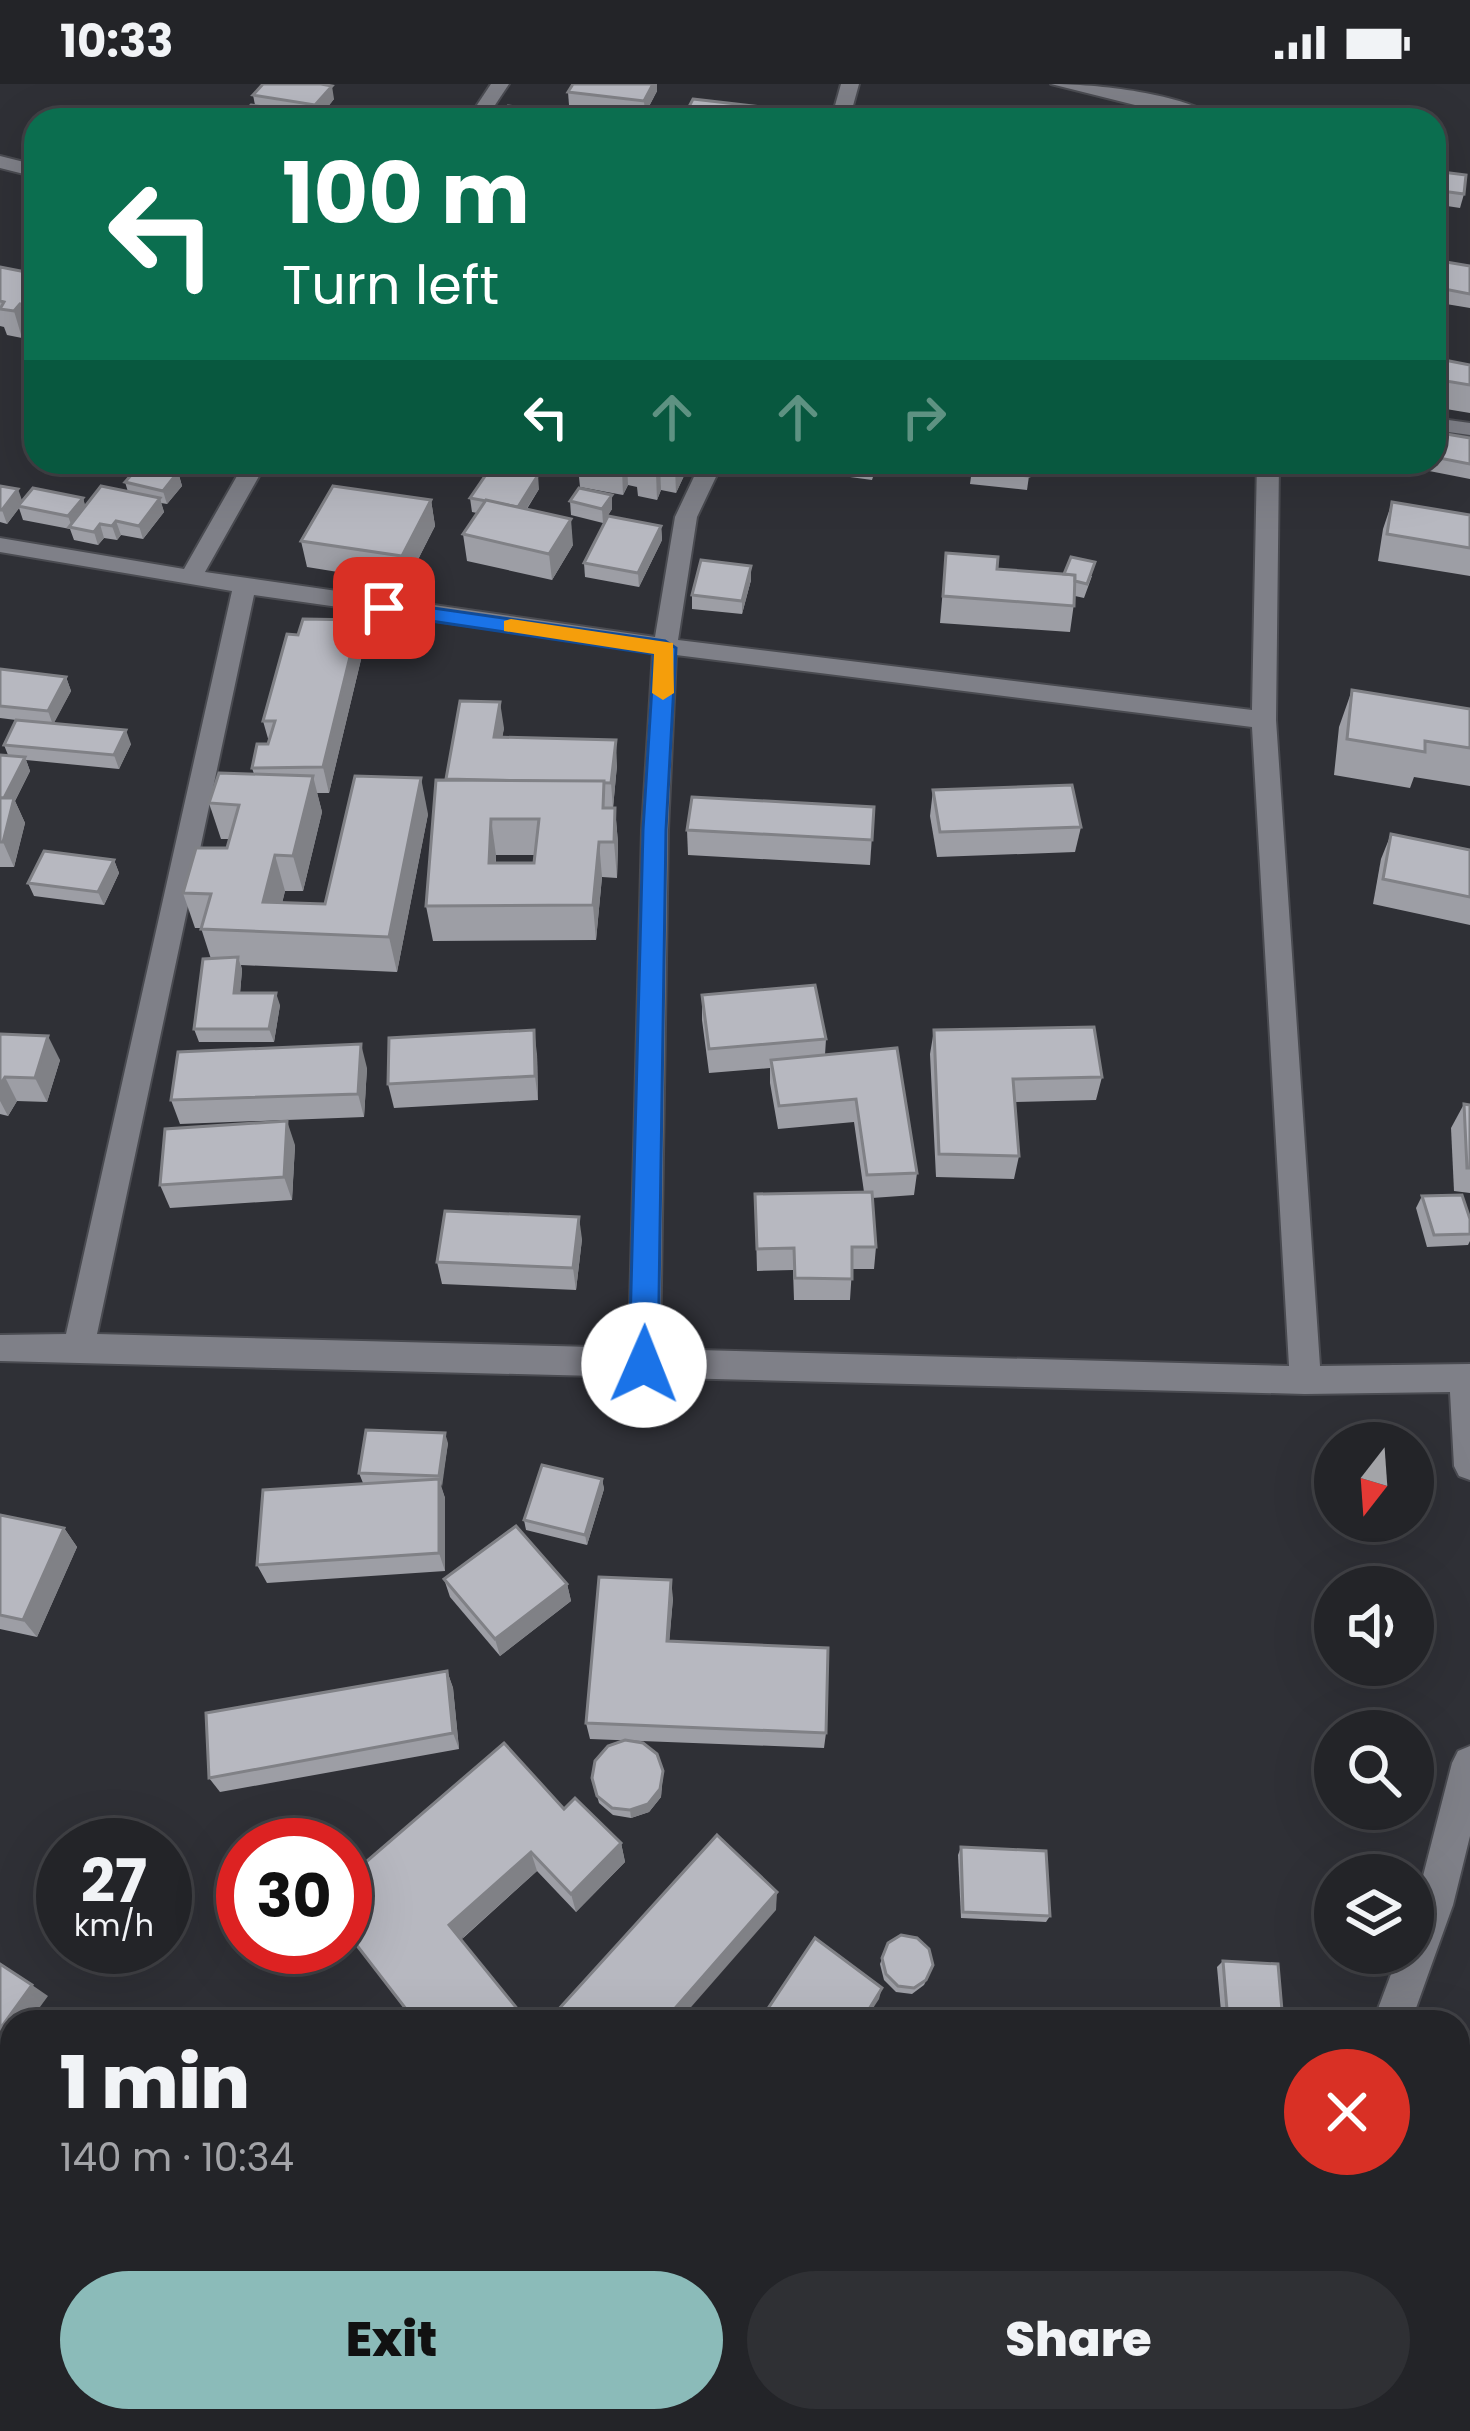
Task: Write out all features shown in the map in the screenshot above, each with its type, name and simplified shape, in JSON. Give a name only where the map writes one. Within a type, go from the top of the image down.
[{"type":"street","points":[[1060,84],[1178,108]]},
{"type":"street","points":[[190,579],[249,474]]},
{"type":"street","points":[[644,1365],[655,830],[665,648],[686,517],[706,474]]},
{"type":"street","points":[[1268,474],[1264,720],[1305,1380]]},
{"type":"street","points":[[0,545],[244,588],[665,648],[1264,720]]},
{"type":"street","points":[[79,1347],[244,588]]},
{"type":"street","points":[[0,1348],[1305,1380],[1468,1378],[1470,1466]]},
{"type":"street","points":[[1396,2010],[1435,1905],[1470,1763]]},
{"type":"building","points":[[263,84],[332,86],[315,105],[253,95]]},
{"type":"building","points":[[573,84],[653,84],[644,101],[568,92]]},
{"type":"building","points":[[693,99],[770,108],[688,108]]},
{"type":"building","points":[[1446,172],[1466,175],[1464,194],[1446,192]]},
{"type":"building","points":[[1446,262],[1470,266],[1470,294],[1446,289]]},
{"type":"building","points":[[0,267],[24,272],[24,305],[14,311],[0,309],[4,302],[0,301]]},
{"type":"building","points":[[1446,360],[1470,365],[1470,385],[1446,381]]},
{"type":"building","points":[[1446,434],[1470,438],[1470,464],[1446,459]]},
{"type":"building","points":[[132,474],[176,474],[163,491],[125,482]]},
{"type":"building","points":[[486,474],[538,475],[518,507],[470,498]]},
{"type":"building","points":[[0,486],[18,489],[2,510],[0,510]]},
{"type":"building","points":[[101,486],[160,498],[139,526],[116,521],[112,526],[100,524],[94,532],[69,527]]},
{"type":"building","points":[[333,486],[431,500],[402,556],[301,541]]},
{"type":"building","points":[[33,488],[83,498],[68,516],[18,506]]},
{"type":"building","points":[[579,488],[612,495],[602,509],[570,501]]},
{"type":"building","points":[[486,500],[571,519],[549,554],[463,534]]},
{"type":"building","points":[[1392,502],[1470,515],[1470,548],[1387,534]]},
{"type":"building","points":[[608,516],[661,526],[638,573],[584,563]]},
{"type":"building","points":[[946,553],[998,557],[997,569],[1075,575],[1074,606],[943,596]]},
{"type":"building","points":[[1071,557],[1095,562],[1087,584],[1064,574]]},
{"type":"building","points":[[701,560],[751,566],[742,601],[692,595]]},
{"type":"building","points":[[303,619],[359,620],[323,767],[252,768],[257,744],[268,744],[275,721],[263,721],[287,634],[298,635]]},
{"type":"building","points":[[0,669],[66,677],[48,711],[0,706]]},
{"type":"building","points":[[1352,690],[1470,709],[1470,748],[1425,741],[1425,752],[1347,739]]},
{"type":"building","points":[[460,701],[500,702],[494,737],[616,740],[611,783],[446,779]]},
{"type":"building","points":[[16,720],[126,730],[114,755],[4,745]]},
{"type":"building","points":[[0,755],[25,757],[4,798],[0,798]]},
{"type":"building","points":[[219,773],[313,776],[293,856],[275,855],[263,902],[325,904],[355,776],[421,778],[389,937],[201,929],[211,894],[183,893],[196,848],[227,848],[239,805],[209,803]]},
{"type":"building","points":[[436,780],[604,781],[603,808],[615,808],[614,842],[599,842],[593,905],[426,906]],"holes":[[[491,819],[539,819],[534,863],[489,863]]]},
{"type":"building","points":[[1072,785],[1081,827],[940,832],[933,790]]},
{"type":"building","points":[[692,797],[874,807],[872,840],[687,830]]},
{"type":"building","points":[[0,798],[14,798],[3,842],[0,842]]},
{"type":"building","points":[[1391,834],[1470,850],[1470,897],[1383,879]]},
{"type":"building","points":[[44,851],[114,860],[98,892],[28,883]]},
{"type":"building","points":[[238,957],[234,993],[276,993],[269,1029],[194,1029],[203,959]]},
{"type":"building","points":[[815,985],[826,1039],[709,1049],[702,995]]},
{"type":"building","points":[[1094,1027],[1102,1077],[1013,1079],[1019,1156],[939,1154],[934,1030]]},
{"type":"building","points":[[534,1030],[535,1076],[388,1084],[389,1038]]},
{"type":"building","points":[[0,1034],[48,1036],[35,1078],[5,1077],[0,1085]]},
{"type":"building","points":[[361,1044],[358,1094],[171,1100],[178,1052]]},
{"type":"building","points":[[897,1048],[917,1173],[867,1175],[856,1099],[779,1106],[771,1060]]},
{"type":"building","points":[[1464,1104],[1470,1105],[1470,1168],[1467,1168]]},
{"type":"building","points":[[287,1121],[284,1177],[160,1185],[165,1129]]},
{"type":"building","points":[[872,1192],[876,1247],[852,1247],[852,1279],[795,1278],[794,1248],[757,1249],[755,1194]]},
{"type":"building","points":[[1462,1195],[1470,1234],[1434,1235],[1422,1196]]},
{"type":"building","points":[[445,1211],[579,1217],[573,1268],[437,1262]]},
{"type":"building","points":[[366,1430],[445,1433],[439,1476],[359,1473]]},
{"type":"building","points":[[542,1465],[602,1479],[585,1535],[524,1520]]},
{"type":"building","points":[[439,1479],[439,1553],[257,1565],[263,1490]]},
{"type":"building","points":[[0,1515],[64,1528],[23,1620],[0,1615]]},
{"type":"building","points":[[516,1526],[567,1584],[495,1639],[444,1579]]},
{"type":"building","points":[[599,1577],[671,1580],[667,1641],[828,1648],[826,1733],[586,1723]]},
{"type":"building","points":[[447,1671],[453,1733],[209,1778],[206,1713]]},
{"type":"building","points":[[625,1740],[643,1743],[657,1754],[663,1771],[660,1789],[648,1804],[630,1810],[612,1808],[597,1796],[592,1778],[595,1761],[608,1746]]},
{"type":"building","points":[[504,1743],[564,1809],[575,1798],[621,1843],[571,1894],[531,1852],[449,1925],[518,2010],[407,2010],[372,1965],[372,1857]]},
{"type":"building","points":[[717,1835],[777,1892],[674,2010],[558,2010]]},
{"type":"building","points":[[961,1847],[1046,1851],[1050,1916],[963,1912]]},
{"type":"building","points":[[901,1935],[917,1938],[929,1949],[933,1965],[926,1980],[914,1988],[898,1986],[886,1974],[882,1958],[888,1943]]},
{"type":"building","points":[[815,1938],[882,1988],[868,2010],[767,2010]]},
{"type":"building","points":[[1223,1961],[1278,1964],[1282,2010],[1227,2010]]},
{"type":"building","points":[[0,1964],[32,1985],[14,2010],[0,2010]]},
{"type":"slow traffic","points":[[511,626],[665,648],[663,693]]},
{"type":"route","points":[[384,608],[665,648],[655,830],[644,1365]]}]
